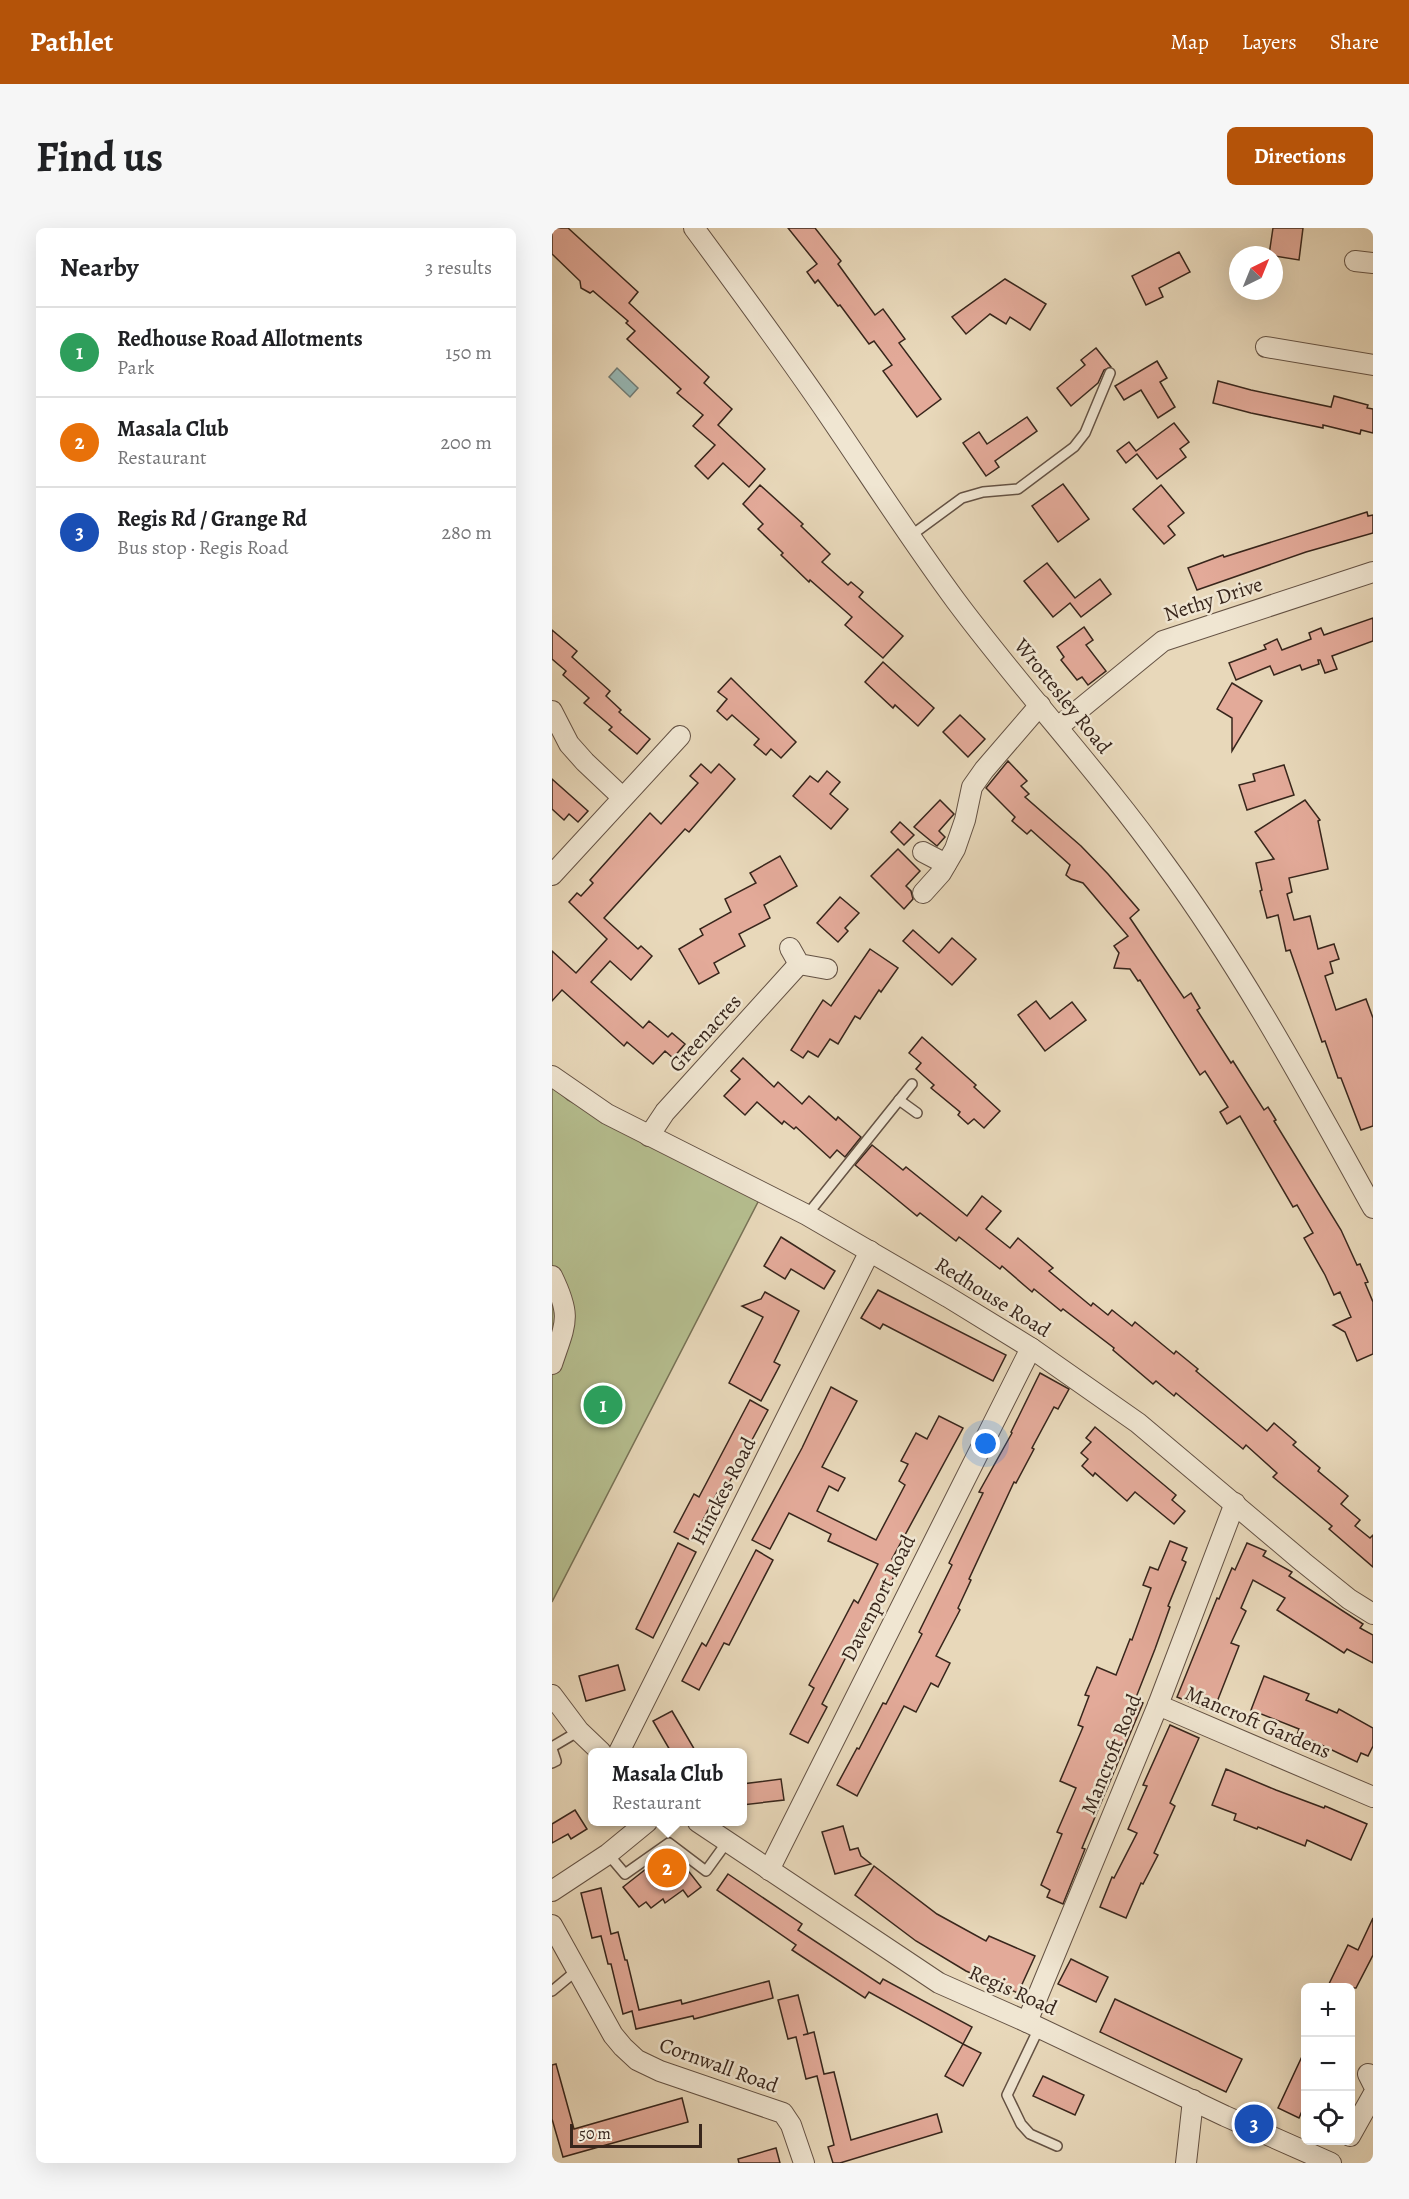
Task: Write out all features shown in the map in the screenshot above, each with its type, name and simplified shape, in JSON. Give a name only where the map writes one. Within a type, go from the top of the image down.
[{"type":"street","name":"Wrottesley Road","points":[[694,228],[820,404],[909,537],[961,607],[1122,805],[1210,929],[1303,1082],[1373,1208]]},
{"type":"street","points":[[1266,347],[1373,365]]},
{"type":"street","name":"Nethy Drive","points":[[1058,727],[1163,641],[1373,572]]},
{"type":"street","points":[[923,893],[946,864],[954,849],[972,787],[1040,705]]},
{"type":"street","points":[[552,711],[569,744],[622,797]]},
{"type":"street","points":[[552,875],[680,736]]},
{"type":"street","points":[[923,852],[946,864]]},
{"type":"street","name":"Greenacres","points":[[649,1136],[665,1112],[795,956],[827,969]]},
{"type":"street","name":"Redhouse Road","points":[[552,1076],[607,1114],[807,1215],[996,1325],[1138,1423],[1312,1570],[1349,1599],[1373,1614]]},
{"type":"street","name":"Hinckes Road","points":[[621,1748],[870,1251]]},
{"type":"street","points":[[552,1276],[564,1300],[566,1323],[552,1364]]},
{"type":"street","name":"Davenport Road","points":[[769,1870],[1031,1348]]},
{"type":"street","name":"Mancroft Road","points":[[1033,2025],[1235,1503]]},
{"type":"street","points":[[552,1695],[579,1731],[598,1748]]},
{"type":"street","name":"Mancroft Gardens","points":[[1158,1705],[1373,1797]]},
{"type":"street","points":[[552,1891],[608,1854],[641,1826]]},
{"type":"street","name":"Regis Road","points":[[705,1826],[939,1983],[1330,2163]]},
{"type":"street","name":"Cornwall Road","points":[[552,1925],[576,1971],[622,2047],[637,2060],[660,2071],[783,2113],[791,2124],[804,2163]]},
{"type":"street","points":[[1355,2127],[1373,2095]]},
{"type":"street","points":[[1186,2163],[1193,2100]]},
{"type":"street","points":[[1336,2163],[1345,2145]]},
{"type":"lane","points":[[909,537],[962,498],[983,492],[1018,489],[1074,447],[1085,433],[1110,373]]},
{"type":"lane","points":[[807,1215],[912,1084]]},
{"type":"lane","points":[[899,1100],[917,1113]]},
{"type":"lane","points":[[552,1763],[556,1761],[552,1748],[579,1731]]},
{"type":"lane","points":[[608,1854],[625,1874],[669,1843],[706,1871],[727,1842]]},
{"type":"lane","points":[[552,1991],[576,1971]]},
{"type":"lane","points":[[1033,2025],[1007,2095],[1021,2124],[1029,2134],[1057,2146]]},
{"type":"green space","points":[[552,1086],[568,1100],[760,1198],[552,1602]]},
{"type":"water","points":[[617,368],[638,388],[630,397],[609,377]]},
{"type":"building","points":[[552,228],[568,228],[638,292],[629,303],[709,377],[704,383],[732,409],[718,425],[765,469],[749,487],[723,463],[708,479],[695,466],[715,445],[693,426],[703,415],[677,393],[681,389],[627,339],[635,331],[626,323],[628,321],[593,291],[590,293],[581,288],[580,281],[552,254]]},
{"type":"building","points":[[788,228],[815,228],[841,261],[838,264],[875,315],[883,309],[905,339],[899,343],[941,399],[917,417],[883,371],[892,365],[874,341],[869,344],[840,305],[838,306],[818,280],[815,283],[807,272],[817,264]]},
{"type":"building","points":[[1273,228],[1303,228],[1299,260],[1283,257],[1283,246],[1270,246]]},
{"type":"building","points":[[1179,252],[1190,272],[1159,288],[1163,297],[1146,305],[1132,276]]},
{"type":"building","points":[[1005,279],[1046,304],[1030,330],[1010,317],[1006,324],[990,314],[966,334],[952,317]]},
{"type":"building","points":[[1096,348],[1111,367],[1104,370],[1098,383],[1071,406],[1057,388],[1085,365],[1081,360]]},
{"type":"building","points":[[1157,361],[1167,378],[1160,382],[1175,407],[1158,418],[1141,390],[1124,400],[1115,386]]},
{"type":"building","points":[[1218,381],[1331,407],[1334,396],[1368,405],[1367,408],[1373,409],[1373,433],[1361,430],[1360,434],[1323,425],[1323,428],[1213,403]]},
{"type":"building","points":[[1027,417],[1037,431],[995,461],[999,467],[986,476],[963,443],[979,432],[987,444]]},
{"type":"building","points":[[1174,423],[1189,442],[1180,449],[1186,457],[1157,479],[1137,454],[1126,463],[1117,451],[1129,442],[1136,451]]},
{"type":"building","points":[[1063,484],[1089,519],[1058,542],[1032,506]]},
{"type":"building","points":[[760,485],[803,524],[801,526],[830,554],[822,562],[848,585],[851,582],[863,592],[859,597],[903,636],[883,658],[845,625],[852,617],[810,580],[809,582],[758,529],[763,524],[743,504]]},
{"type":"building","points":[[1161,485],[1184,513],[1168,526],[1175,535],[1164,544],[1133,509]]},
{"type":"building","points":[[1367,512],[1368,516],[1373,515],[1373,533],[1306,552],[1197,590],[1188,568],[1223,555],[1224,557]]},
{"type":"building","points":[[1047,563],[1075,598],[1100,579],[1111,594],[1081,617],[1070,603],[1053,617],[1024,581]]},
{"type":"building","points":[[1373,618],[1373,641],[1332,656],[1337,669],[1325,673],[1318,660],[1319,664],[1302,670],[1300,665],[1274,675],[1270,666],[1236,680],[1229,663],[1266,649],[1264,645],[1277,639],[1282,650],[1311,639],[1309,633],[1321,628],[1324,635]]},
{"type":"building","points":[[1084,627],[1093,640],[1086,645],[1106,671],[1088,685],[1082,677],[1077,680],[1061,660],[1064,657],[1057,647]]},
{"type":"building","points":[[552,630],[577,651],[572,657],[610,691],[606,696],[621,710],[619,712],[650,739],[637,754],[609,730],[612,727],[584,703],[589,698],[563,675],[566,671],[552,659]]},
{"type":"building","points":[[883,662],[934,708],[918,726],[895,705],[893,708],[865,682]]},
{"type":"building","points":[[731,678],[796,742],[781,758],[771,749],[766,755],[754,745],[759,739],[732,715],[727,720],[717,711],[727,699],[718,692]]},
{"type":"building","points":[[1232,683],[1262,701],[1232,751],[1232,718],[1217,709]]},
{"type":"building","points":[[960,715],[985,739],[968,757],[943,732]]},
{"type":"building","points":[[1008,761],[1027,781],[1021,786],[1029,794],[1025,797],[1081,846],[1139,910],[1130,918],[1184,998],[1191,993],[1200,1008],[1197,1010],[1231,1063],[1233,1061],[1264,1110],[1268,1107],[1276,1120],[1274,1121],[1341,1230],[1357,1265],[1360,1264],[1368,1282],[1365,1283],[1373,1302],[1373,1354],[1357,1361],[1345,1332],[1333,1325],[1351,1317],[1340,1292],[1334,1295],[1304,1238],[1313,1233],[1297,1205],[1293,1207],[1240,1116],[1227,1124],[1220,1112],[1228,1107],[1205,1071],[1200,1075],[1140,980],[1138,981],[1130,969],[1114,968],[1119,953],[1114,946],[1128,936],[1083,883],[1066,875],[1070,865],[1031,830],[1027,834],[1012,821],[1015,817],[986,788]]},
{"type":"building","points":[[701,764],[711,773],[719,764],[735,779],[689,832],[685,829],[604,918],[638,949],[641,946],[652,956],[631,980],[610,961],[591,982],[643,1028],[649,1021],[668,1037],[672,1033],[685,1044],[673,1058],[665,1051],[653,1064],[627,1042],[624,1046],[562,990],[552,1001],[552,951],[576,973],[607,939],[569,902],[577,893],[581,896],[593,883],[590,880],[650,813],[661,824],[698,783],[690,776]]},
{"type":"building","points":[[1284,765],[1294,795],[1247,810],[1239,785],[1255,781],[1253,774]]},
{"type":"building","points":[[827,771],[840,782],[830,794],[848,809],[831,829],[793,796],[810,776],[818,782]]},
{"type":"building","points":[[552,779],[588,811],[578,822],[569,814],[564,820],[552,809]]},
{"type":"building","points":[[940,800],[954,814],[939,831],[945,837],[937,846],[914,827]]},
{"type":"building","points":[[1305,800],[1320,820],[1318,821],[1328,869],[1289,878],[1292,892],[1287,894],[1294,920],[1310,916],[1318,949],[1334,944],[1339,959],[1330,962],[1333,973],[1325,976],[1336,1010],[1366,999],[1373,1018],[1373,1126],[1361,1130],[1341,1078],[1338,1078],[1325,1041],[1322,1042],[1290,950],[1286,951],[1278,915],[1267,918],[1260,891],[1262,890],[1256,863],[1274,859],[1255,832]]},
{"type":"building","points":[[900,822],[914,835],[904,845],[891,832]]},
{"type":"building","points":[[898,849],[920,871],[906,886],[911,891],[913,899],[904,909],[871,876]]},
{"type":"building","points":[[780,856],[797,886],[764,905],[770,918],[739,934],[745,946],[714,963],[719,973],[699,984],[679,949],[703,935],[700,929],[731,912],[725,899],[756,883],[750,873]]},
{"type":"building","points":[[840,897],[859,913],[845,928],[848,931],[838,942],[817,923]]},
{"type":"building","points":[[913,930],[939,953],[952,938],[976,959],[952,985],[903,941]]},
{"type":"building","points":[[870,949],[898,968],[881,992],[879,990],[860,1019],[855,1016],[838,1044],[830,1039],[818,1057],[808,1051],[803,1058],[791,1050],[823,1000],[831,1006]]},
{"type":"building","points":[[1036,1001],[1050,1019],[1072,1002],[1086,1020],[1045,1051],[1018,1015]]},
{"type":"building","points":[[922,1037],[976,1085],[974,1087],[1000,1111],[984,1128],[974,1119],[968,1124],[958,1115],[960,1112],[931,1088],[934,1085],[916,1069],[921,1063],[909,1053]]},
{"type":"building","points":[[743,1058],[774,1087],[778,1082],[802,1104],[809,1096],[836,1120],[838,1117],[861,1137],[845,1157],[837,1150],[830,1158],[796,1127],[794,1129],[784,1121],[782,1124],[757,1102],[745,1115],[724,1096],[740,1079],[731,1071]]},
{"type":"building","points":[[872,1145],[903,1170],[906,1167],[967,1216],[982,1196],[1001,1211],[986,1229],[1010,1248],[1018,1238],[1053,1268],[1049,1271],[1091,1306],[1093,1303],[1108,1315],[1112,1310],[1132,1326],[1135,1322],[1174,1354],[1176,1351],[1198,1369],[1196,1371],[1267,1431],[1274,1423],[1296,1442],[1293,1445],[1320,1468],[1318,1471],[1348,1496],[1341,1504],[1360,1520],[1355,1526],[1370,1538],[1373,1535],[1373,1567],[1329,1529],[1332,1526],[1273,1477],[1277,1473],[1246,1445],[1243,1449],[1176,1393],[1174,1396],[1156,1381],[1153,1384],[1113,1350],[1114,1348],[1034,1289],[1032,1292],[1002,1266],[1000,1269],[959,1237],[956,1241],[920,1213],[917,1216],[855,1165]]},
{"type":"building","points":[[781,1237],[835,1271],[824,1289],[791,1269],[785,1279],[764,1266]]},
{"type":"building","points":[[878,1290],[1006,1355],[993,1381],[883,1324],[880,1329],[861,1318]]},
{"type":"building","points":[[765,1292],[799,1311],[774,1362],[780,1365],[761,1401],[729,1383],[763,1317],[742,1306],[761,1299]]},
{"type":"building","points":[[1040,1373],[1069,1389],[1058,1409],[1054,1407],[1016,1483],[1014,1482],[969,1579],[971,1580],[958,1608],[960,1610],[936,1656],[950,1663],[938,1687],[931,1683],[916,1712],[904,1706],[857,1796],[837,1785],[883,1703],[886,1704],[922,1634],[919,1632],[952,1565],[949,1563],[983,1493],[979,1492],[1012,1433]]},
{"type":"building","points":[[831,1387],[857,1401],[822,1467],[845,1478],[838,1491],[829,1486],[817,1511],[876,1540],[905,1485],[899,1481],[908,1464],[901,1461],[916,1433],[927,1439],[939,1416],[963,1428],[892,1559],[901,1563],[881,1601],[877,1598],[846,1657],[822,1704],[827,1707],[808,1743],[790,1734],[814,1688],[809,1685],[854,1600],[858,1603],[878,1564],[828,1541],[831,1534],[789,1513],[770,1549],[752,1540],[802,1448]]},
{"type":"building","points":[[750,1400],[768,1410],[722,1496],[717,1493],[692,1541],[674,1532],[694,1494],[699,1497]]},
{"type":"building","points":[[1095,1427],[1176,1495],[1172,1500],[1185,1511],[1174,1524],[1135,1492],[1127,1501],[1095,1473],[1093,1476],[1082,1466],[1088,1459],[1081,1453],[1091,1442],[1086,1438]]},
{"type":"building","points":[[1170,1541],[1187,1548],[1182,1560],[1186,1562],[1135,1700],[1143,1703],[1082,1848],[1085,1849],[1063,1904],[1047,1897],[1050,1890],[1041,1885],[1062,1834],[1057,1832],[1076,1788],[1060,1781],[1083,1727],[1078,1725],[1089,1696],[1085,1695],[1097,1667],[1116,1675],[1151,1588],[1143,1585],[1150,1567],[1158,1570]]},
{"type":"building","points":[[678,1543],[696,1552],[653,1638],[636,1629]]},
{"type":"building","points":[[1247,1543],[1266,1551],[1263,1556],[1292,1572],[1289,1576],[1363,1624],[1360,1628],[1373,1635],[1373,1663],[1347,1649],[1344,1653],[1277,1610],[1285,1598],[1253,1580],[1241,1608],[1246,1611],[1231,1643],[1239,1646],[1213,1712],[1177,1697],[1217,1598],[1219,1599],[1232,1568],[1235,1570]]},
{"type":"building","points":[[756,1550],[773,1560],[729,1645],[724,1643],[699,1690],[682,1681],[702,1643],[706,1646]]},
{"type":"building","points":[[618,1665],[625,1690],[586,1701],[579,1676]]},
{"type":"building","points":[[1264,1676],[1309,1694],[1306,1700],[1337,1713],[1339,1709],[1373,1728],[1373,1746],[1368,1756],[1361,1753],[1357,1762],[1311,1740],[1309,1744],[1296,1738],[1299,1729],[1251,1710]]},
{"type":"building","points":[[672,1711],[694,1748],[669,1748],[653,1721]]},
{"type":"building","points":[[1170,1725],[1199,1738],[1170,1803],[1175,1806],[1154,1853],[1158,1855],[1143,1884],[1141,1883],[1126,1918],[1100,1907],[1112,1877],[1114,1878],[1137,1833],[1128,1829],[1147,1786],[1143,1785]]},
{"type":"building","points":[[1226,1769],[1367,1824],[1351,1860],[1307,1840],[1305,1846],[1234,1820],[1236,1814],[1212,1805]]},
{"type":"building","points":[[781,1779],[784,1800],[747,1804],[747,1783]]},
{"type":"building","points":[[575,1810],[587,1829],[571,1839],[568,1834],[552,1843],[552,1824]]},
{"type":"building","points":[[843,1826],[850,1850],[858,1848],[861,1856],[871,1864],[835,1874],[822,1832]]},
{"type":"building","points":[[669,1851],[679,1859],[701,1887],[688,1897],[683,1890],[665,1903],[663,1899],[651,1908],[646,1902],[639,1907],[623,1887]]},
{"type":"building","points":[[874,1866],[937,1914],[986,1941],[989,1936],[1035,1956],[1018,1993],[966,1971],[916,1941],[855,1895]]},
{"type":"building","points":[[728,1874],[802,1924],[798,1930],[880,1984],[883,1979],[972,2027],[963,2044],[869,1992],[865,1998],[792,1950],[796,1945],[717,1890]]},
{"type":"building","points":[[601,1888],[611,1934],[618,1932],[639,2010],[681,2000],[682,2004],[769,1981],[773,1998],[694,2019],[693,2016],[636,2029],[632,2011],[623,2014],[611,1964],[608,1964],[601,1936],[592,1938],[581,1893]]},
{"type":"building","points":[[1373,1918],[1373,1955],[1356,1988],[1355,1983],[1329,1983],[1348,1945],[1358,1950]]},
{"type":"building","points":[[1071,1959],[1108,1977],[1096,2002],[1058,1984]]},
{"type":"building","points":[[798,1995],[808,2034],[814,2032],[824,2074],[834,2072],[851,2140],[937,2114],[942,2132],[840,2163],[833,2163],[828,2147],[834,2145],[817,2076],[806,2079],[796,2037],[788,2039],[778,2000]]},
{"type":"building","points":[[1115,1999],[1242,2059],[1226,2092],[1100,2032]]},
{"type":"building","points":[[963,2044],[981,2053],[963,2086],[945,2076]]},
{"type":"building","points":[[1301,2059],[1301,2113],[1299,2118],[1278,2108]]},
{"type":"building","points":[[556,2064],[574,2129],[682,2098],[688,2122],[563,2157],[552,2119],[552,2065]]},
{"type":"building","points":[[1043,2076],[1084,2095],[1075,2115],[1033,2096]]},
{"type":"building","points":[[776,2148],[780,2163],[739,2163],[738,2159]]},
{"type":"place","name":"Redhouse Road Allotments","points":[[603,1405]]},
{"type":"place","name":"Masala Club","points":[[667,1868]]},
{"type":"place","name":"Regis Rd / Grange Rd","points":[[1254,2124]]}]
